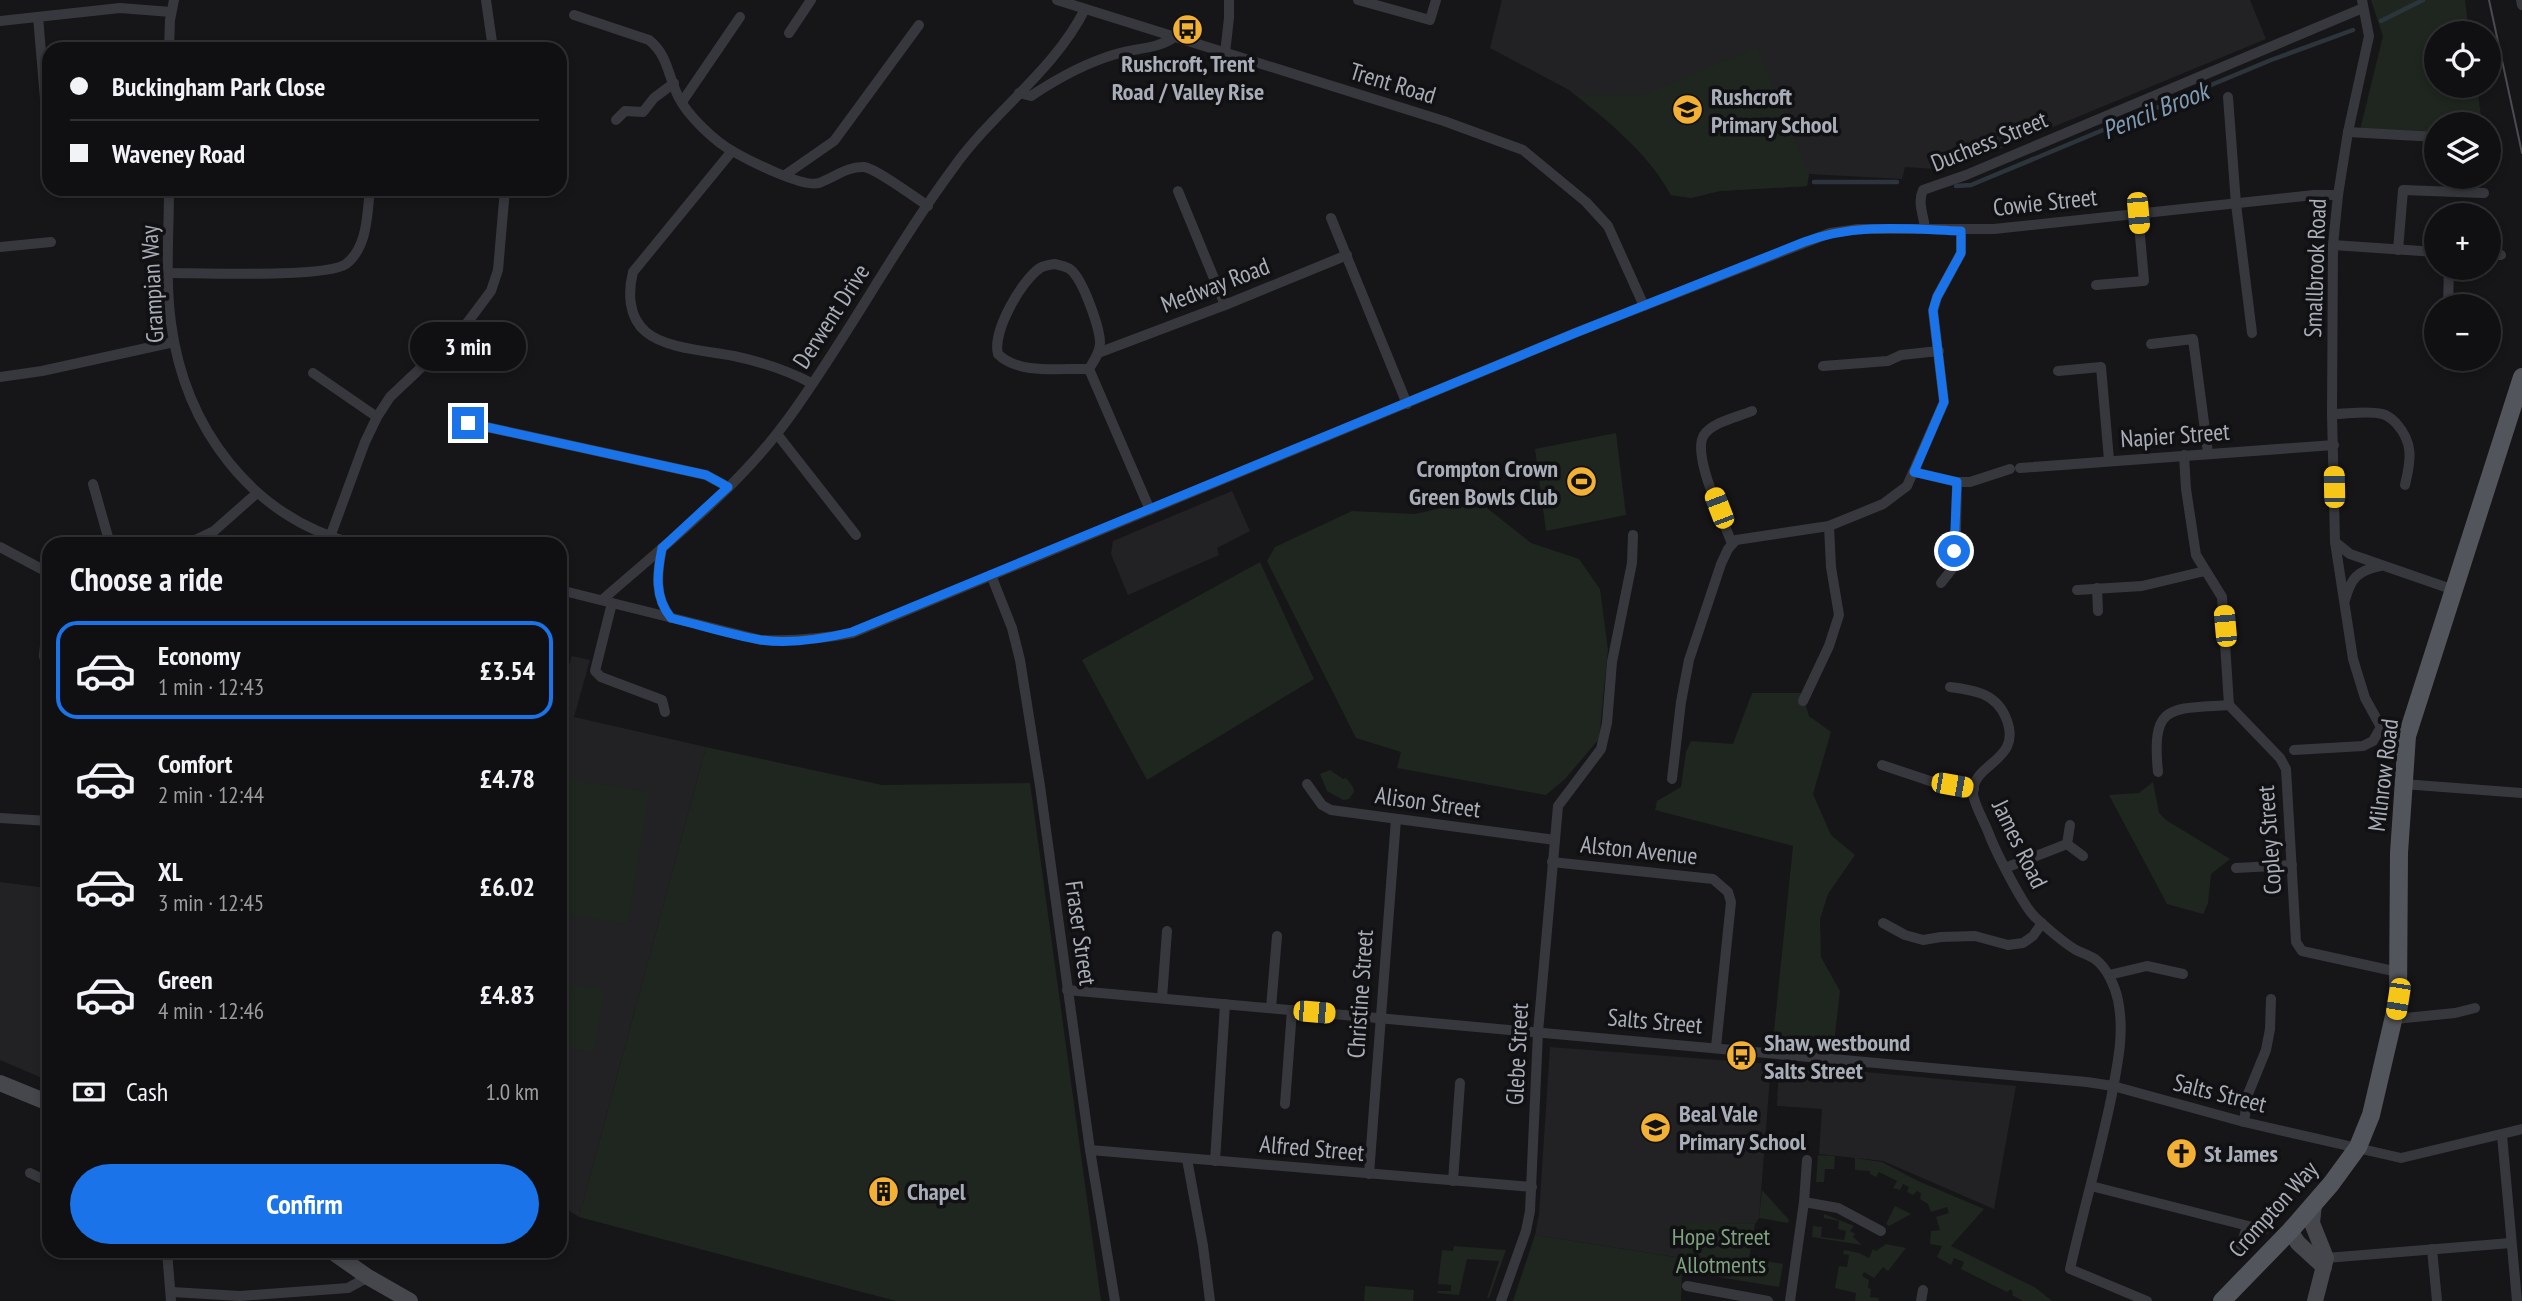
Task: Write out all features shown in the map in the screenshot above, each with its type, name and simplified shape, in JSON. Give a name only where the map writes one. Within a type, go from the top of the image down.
[{"type":"main road","name":"Milnrow Road","points":[[2358,1147],[2371,1115],[2398,999],[2399,853],[2407,736],[2522,377]]},
{"type":"main road","points":[[0,1083],[42,1100]]},
{"type":"main road","name":"Crompton Way","points":[[2222,1301],[2314,1204],[2358,1147]]},
{"type":"main road","points":[[2314,1204],[2312,1223],[2325,1262],[2315,1301]]},
{"type":"main road","points":[[2290,1231],[2298,1243],[2325,1262]]},
{"type":"main road","points":[[341,1258],[410,1301]]},
{"type":"street","points":[[170,42],[174,0]]},
{"type":"street","points":[[486,0],[493,42]]},
{"type":"street","points":[[789,33],[811,0]]},
{"type":"street","name":"Trent Road","points":[[1057,0],[1444,121],[1523,150],[1586,202],[1608,226],[1644,306]]},
{"type":"street","points":[[1225,53],[1228,0]]},
{"type":"street","points":[[1358,0],[1430,20],[1436,0]]},
{"type":"street","points":[[2521,0],[2522,5]]},
{"type":"street","name":"Duchess Street","points":[[1924,229],[1924,215],[1920,204],[1923,190],[1966,175],[2264,50],[2362,4]]},
{"type":"street","name":"Smallbrook Road","points":[[2362,4],[2369,36],[2348,132],[2333,245],[2332,414],[2335,542],[2353,659],[2365,698],[2381,727]]},
{"type":"street","points":[[0,21],[38,18],[97,5],[172,12]]},
{"type":"street","name":"Derwent Drive","points":[[607,601],[728,487],[777,433],[954,166],[1019,93],[1044,70],[1074,31],[1085,9]]},
{"type":"street","points":[[574,15],[649,40],[660,48],[687,112],[732,151],[785,175],[815,184],[854,168],[867,167],[928,206]]},
{"type":"street","points":[[38,18],[42,64]]},
{"type":"street","points":[[682,102],[740,18]]},
{"type":"street","points":[[785,175],[834,141],[919,25]]},
{"type":"street","points":[[1019,93],[1031,96],[1064,75],[1092,62],[1118,53],[1166,43],[1174,37]]},
{"type":"street","points":[[616,120],[625,111],[643,113],[654,98],[674,83]]},
{"type":"street","points":[[2228,97],[2236,204],[2252,333]]},
{"type":"street","points":[[2348,132],[2424,136]]},
{"type":"street","points":[[732,151],[634,272],[629,287],[633,312],[648,335],[676,346],[736,357],[789,371],[811,383]]},
{"type":"street","points":[[2398,250],[2403,190],[2484,193]]},
{"type":"street","points":[[1178,191],[1225,305]]},
{"type":"street","name":"Cowie Street","points":[[1924,229],[1994,229],[2314,195],[2338,195]]},
{"type":"street","name":"Grampian Way","points":[[169,196],[170,320],[180,372],[193,406],[229,464],[257,493],[285,515],[330,537]]},
{"type":"street","points":[[169,274],[312,272],[345,265],[362,243],[369,196]]},
{"type":"street","points":[[330,537],[365,442],[390,397],[464,327],[491,291],[498,270],[504,196]]},
{"type":"street","points":[[2096,285],[2144,281],[2138,213]]},
{"type":"street","points":[[1331,218],[1407,404]]},
{"type":"street","points":[[567,592],[761,640],[827,638],[852,632],[1644,306],[1830,233],[1858,229],[1924,229]]},
{"type":"street","points":[[1672,779],[1689,660],[1721,564],[1732,544],[1736,540],[1829,526],[1883,504],[1907,486],[1944,402],[1933,310],[1937,297],[1961,253],[1961,231]]},
{"type":"street","points":[[0,247],[51,243]]},
{"type":"street","points":[[2333,245],[2424,251]]},
{"type":"street","name":"Medway Road","points":[[1098,353],[1347,255]]},
{"type":"street","points":[[1055,264],[1068,268],[1076,275],[1090,306],[1100,342],[1098,353],[1089,369],[1028,367],[1011,364],[998,354],[998,333],[1005,316],[1028,279],[1046,265],[1055,264]]},
{"type":"street","points":[[2151,344],[2193,340],[2208,453]]},
{"type":"street","points":[[0,377],[42,371],[174,342]]},
{"type":"street","points":[[1824,366],[1888,361],[1901,355],[1938,351]]},
{"type":"street","points":[[2058,371],[2101,367],[2109,460]]},
{"type":"street","points":[[1089,369],[1150,510]]},
{"type":"street","points":[[313,373],[377,417]]},
{"type":"street","points":[[1732,544],[1699,452],[1704,435],[1713,426],[1752,411]]},
{"type":"street","points":[[2332,414],[2382,414],[2391,418],[2404,432],[2411,449],[2405,485]]},
{"type":"street","points":[[468,423],[706,475],[728,487]]},
{"type":"street","points":[[777,433],[856,535]]},
{"type":"street","name":"Napier Street","points":[[1957,482],[1970,482],[2015,469],[2334,445]]},
{"type":"street","points":[[2158,772],[2155,742],[2159,723],[2173,710],[2229,705],[2222,597],[2196,555],[2184,455]]},
{"type":"street","points":[[1914,472],[1957,482],[1952,569],[1941,583]]},
{"type":"street","points":[[93,484],[108,537]]},
{"type":"street","points":[[202,537],[214,531],[257,493]]},
{"type":"street","points":[[1804,701],[1829,646],[1839,615],[1831,567],[1829,526]]},
{"type":"street","name":"Glebe Street","points":[[1501,1301],[1526,1231],[1532,1187],[1538,1032],[1559,806],[1601,748],[1607,723],[1612,662],[1632,563],[1633,535]]},
{"type":"street","points":[[2335,542],[2350,554],[2454,590]]},
{"type":"street","points":[[0,547],[42,569]]},
{"type":"street","points":[[662,548],[658,587],[662,606],[671,618]]},
{"type":"street","points":[[2343,606],[2350,582],[2365,569],[2383,565]]},
{"type":"street","points":[[2077,590],[2142,586],[2205,571]]},
{"type":"street","name":"Fraser Street","points":[[991,575],[1012,628],[1020,660],[1090,1150],[1115,1301]]},
{"type":"street","points":[[2097,588],[2098,611]]},
{"type":"street","points":[[607,601],[595,671],[601,677],[662,700],[665,712]]},
{"type":"street","points":[[1882,765],[1930,781],[1974,789],[1984,771],[2003,755],[2010,743],[2010,728],[2004,712],[1992,697],[1976,691],[1950,687]]},
{"type":"street","name":"Copley Street","points":[[2229,705],[2280,758],[2286,769],[2296,942],[2301,951],[2398,972]]},
{"type":"street","points":[[2294,750],[2363,746],[2373,741],[2381,727],[2391,733],[2407,736]]},
{"type":"street","name":"Alison Street","points":[[1307,784],[1322,805],[1331,810],[1555,840]]},
{"type":"street","points":[[2403,784],[2522,793]]},
{"type":"street","name":"James Road","points":[[1974,789],[1973,795],[1995,852],[2032,915],[2076,950],[2095,959],[2109,975]]},
{"type":"street","points":[[0,818],[42,821]]},
{"type":"street","name":"Christine Street","points":[[1369,1174],[1396,819]]},
{"type":"street","points":[[2067,844],[2070,825]]},
{"type":"street","points":[[2005,868],[2067,844]]},
{"type":"street","points":[[2067,844],[2083,856]]},
{"type":"street","name":"Alston Avenue","points":[[1552,862],[1713,880],[1728,892],[1731,902],[1716,1048]]},
{"type":"street","points":[[2236,868],[2292,865]]},
{"type":"street","points":[[1883,923],[1905,935],[1923,940],[1975,936],[2008,945],[2023,943],[2033,936],[2042,923]]},
{"type":"street","points":[[1162,998],[1167,932]]},
{"type":"street","points":[[1271,1008],[1277,936]]},
{"type":"street","points":[[2147,1301],[2070,1269],[2120,1057],[2118,997],[2109,975],[2147,966],[2183,974]]},
{"type":"street","name":"Salts Street","points":[[1067,990],[2113,1086],[2244,1122],[2401,1158],[2522,1129]]},
{"type":"street","points":[[2244,1122],[2248,1094],[2266,1050],[2271,999]]},
{"type":"street","points":[[1215,1161],[1226,1004]]},
{"type":"street","points":[[2395,1019],[2455,1013],[2474,1008]]},
{"type":"street","points":[[1285,1104],[1292,1010]]},
{"type":"street","points":[[1453,1181],[1460,1083]]},
{"type":"street","points":[[2502,1135],[2516,1301]]},
{"type":"street","name":"Alfred Street","points":[[1090,1150],[1532,1187]]},
{"type":"street","points":[[1187,1159],[1210,1301]]},
{"type":"street","points":[[1790,1301],[1807,1160]]},
{"type":"street","points":[[30,1173],[42,1179]]},
{"type":"street","points":[[2091,1186],[2264,1230]]},
{"type":"street","points":[[1804,1202],[1838,1208],[1881,1231]]},
{"type":"street","points":[[1863,1221],[1869,1210]]},
{"type":"street","points":[[2239,1253],[2247,1226]]},
{"type":"street","points":[[2325,1262],[2511,1243]]},
{"type":"street","points":[[2432,1249],[2437,1301]]},
{"type":"street","points":[[168,1258],[172,1296],[240,1299],[348,1288],[368,1277]]},
{"type":"street","points":[[1687,1286],[1768,1301]]},
{"type":"shaded area","points":[[1502,0],[2250,0],[2266,39],[1949,170],[1905,167],[1902,179],[1809,174],[1807,186],[1720,191],[1691,198],[1671,195],[1646,158],[1611,124],[1569,90],[1490,48]]},
{"type":"shaded area","points":[[1232,491],[1250,531],[1217,548],[1219,555],[1128,595],[1111,554],[1113,541]]},
{"type":"shaded area","points":[[572,656],[590,660],[574,717],[706,747],[579,1217],[567,1209],[569,665]]},
{"type":"shaded area","points":[[0,882],[42,886],[42,1078],[0,1060]]},
{"type":"shaded area","name":"Beal Vale Primary School","points":[[1550,1047],[1771,1064],[1759,1218],[1755,1224],[1684,1223],[1682,1258],[1535,1235],[1539,1214]]},
{"type":"shaded area","points":[[1779,1064],[2016,1086],[1994,1209],[1883,1161],[1819,1154],[1822,1109],[1777,1106]]},
{"type":"green space","points":[[2371,0],[2465,0],[2468,21],[2424,21],[2424,98],[2479,98],[2480,112],[2424,112],[2424,133],[2360,130],[2383,36]]},
{"type":"green space","points":[[1757,47],[1809,174],[1807,186],[1720,191],[1691,198],[1671,195],[1641,153],[1576,95],[1647,94]]},
{"type":"green space","name":"Crompton Crown Green Bowls Club","points":[[1616,433],[1626,515],[1546,531],[1535,449]]},
{"type":"green space","points":[[1477,500],[1531,543],[1579,559],[1600,589],[1608,650],[1599,739],[1565,779],[1546,795],[1397,768],[1401,752],[1356,738],[1267,561],[1275,547],[1352,511],[1415,514]]},
{"type":"green space","points":[[1260,562],[1314,679],[1147,780],[1082,660]]},
{"type":"green space","points":[[1752,693],[1802,693],[1809,716],[1831,732],[1813,794],[1831,835],[1855,855],[1828,894],[1820,919],[1821,957],[1840,991],[1834,1043],[1773,1041],[1793,846],[1655,810],[1657,801],[1681,787],[1686,752],[1691,741],[1733,744]]},
{"type":"green space","points":[[706,747],[882,785],[1030,783],[1101,1301],[896,1301],[579,1217]]},
{"type":"green space","points":[[1330,770],[1343,779],[1346,778],[1353,787],[1354,792],[1349,799],[1343,800],[1327,791],[1320,774]]},
{"type":"green space","points":[[567,779],[649,792],[628,924],[567,914]]},
{"type":"green space","points":[[2153,782],[2159,813],[2166,820],[2230,859],[2211,874],[2208,903],[2203,914],[2167,904],[2109,795],[2139,793]]},
{"type":"green space","points":[[572,984],[604,989],[594,1052],[567,1048],[567,1019]]},
{"type":"green space","points":[[1818,1155],[1835,1156],[1834,1169],[1825,1169],[1824,1182],[1816,1182]]},
{"type":"green space","points":[[1855,1158],[1882,1162],[1918,1181],[1984,1209],[1951,1246],[2036,1288],[2052,1301],[2023,1301],[2012,1295],[2011,1289],[2007,1292],[1961,1269],[1964,1262],[1954,1258],[1951,1265],[1937,1257],[1942,1246],[1930,1244],[1931,1231],[1940,1230],[1936,1217],[1949,1213],[1947,1207],[1931,1212],[1928,1204],[1920,1199],[1921,1193],[1917,1191],[1913,1195],[1907,1192],[1909,1187],[1903,1184],[1900,1190],[1893,1188],[1897,1181],[1879,1172],[1876,1177],[1870,1174],[1870,1171],[1855,1170]]},
{"type":"green space","points":[[1762,1190],[1789,1220],[1788,1223],[1759,1218]]},
{"type":"green space","points":[[1895,1206],[1911,1214],[1889,1226],[1886,1224]]},
{"type":"green space","points":[[1824,1214],[1854,1226],[1850,1231],[1862,1245],[1812,1237],[1813,1226],[1822,1227],[1821,1237],[1844,1240],[1846,1231],[1838,1229],[1839,1221],[1824,1218]]},
{"type":"green space","name":"Hope Street Allotments","points":[[1683,1222],[1755,1224],[1749,1258],[1783,1264],[1779,1287],[1682,1271],[1681,1301],[1513,1301],[1535,1235],[1681,1258]]},
{"type":"green space","points":[[1886,1244],[1906,1248],[1888,1271],[1883,1267],[1874,1278],[1864,1272],[1862,1276],[1869,1280],[1870,1297],[1879,1298],[1878,1301],[1855,1301],[1856,1293],[1835,1288],[1839,1266],[1847,1267],[1849,1255],[1843,1254],[1844,1250],[1869,1258],[1873,1249],[1876,1251]]},
{"type":"green space","points":[[1454,1246],[1506,1250],[1489,1298],[1499,1261],[1467,1259],[1459,1295],[1437,1293],[1451,1291],[1451,1285],[1438,1284],[1442,1250],[1453,1251]]},
{"type":"green space","points":[[1365,1286],[1414,1290],[1413,1301],[1364,1301]]},
{"type":"waterway","name":"Pencil Brook","points":[[2381,21],[2423,0]]},
{"type":"waterway","name":"Pencil Brook","points":[[1956,186],[1971,185],[2271,60],[2353,30]]},
{"type":"waterway","name":"Pencil Brook","points":[[1814,182],[1897,182]]},
{"type":"tram line","points":[[2489,0],[2522,153]]},
{"type":"place","name":"Rushcroft, Trent Road / Valley Rise","points":[[1188,29]]},
{"type":"place","name":"Rushcroft Primary School","points":[[1688,110]]},
{"type":"place","name":"Crompton Crown Green Bowls Club","points":[[1581,482]]},
{"type":"place","name":"Shaw, westbound Salts Street","points":[[1741,1056]]},
{"type":"place","name":"Beal Vale Primary School","points":[[1656,1127]]},
{"type":"place","name":"St James","points":[[2181,1153]]},
{"type":"place","name":"Chapel","points":[[884,1191]]},
{"type":"route","points":[[468,423],[706,475],[728,487],[662,548],[658,587],[662,606],[671,618],[761,640],[827,638],[852,632],[1575,333],[1804,242],[1830,233],[1858,229],[1961,231],[1961,253],[1937,297],[1933,310],[1944,402],[1914,472],[1957,482],[1954,551]]}]
